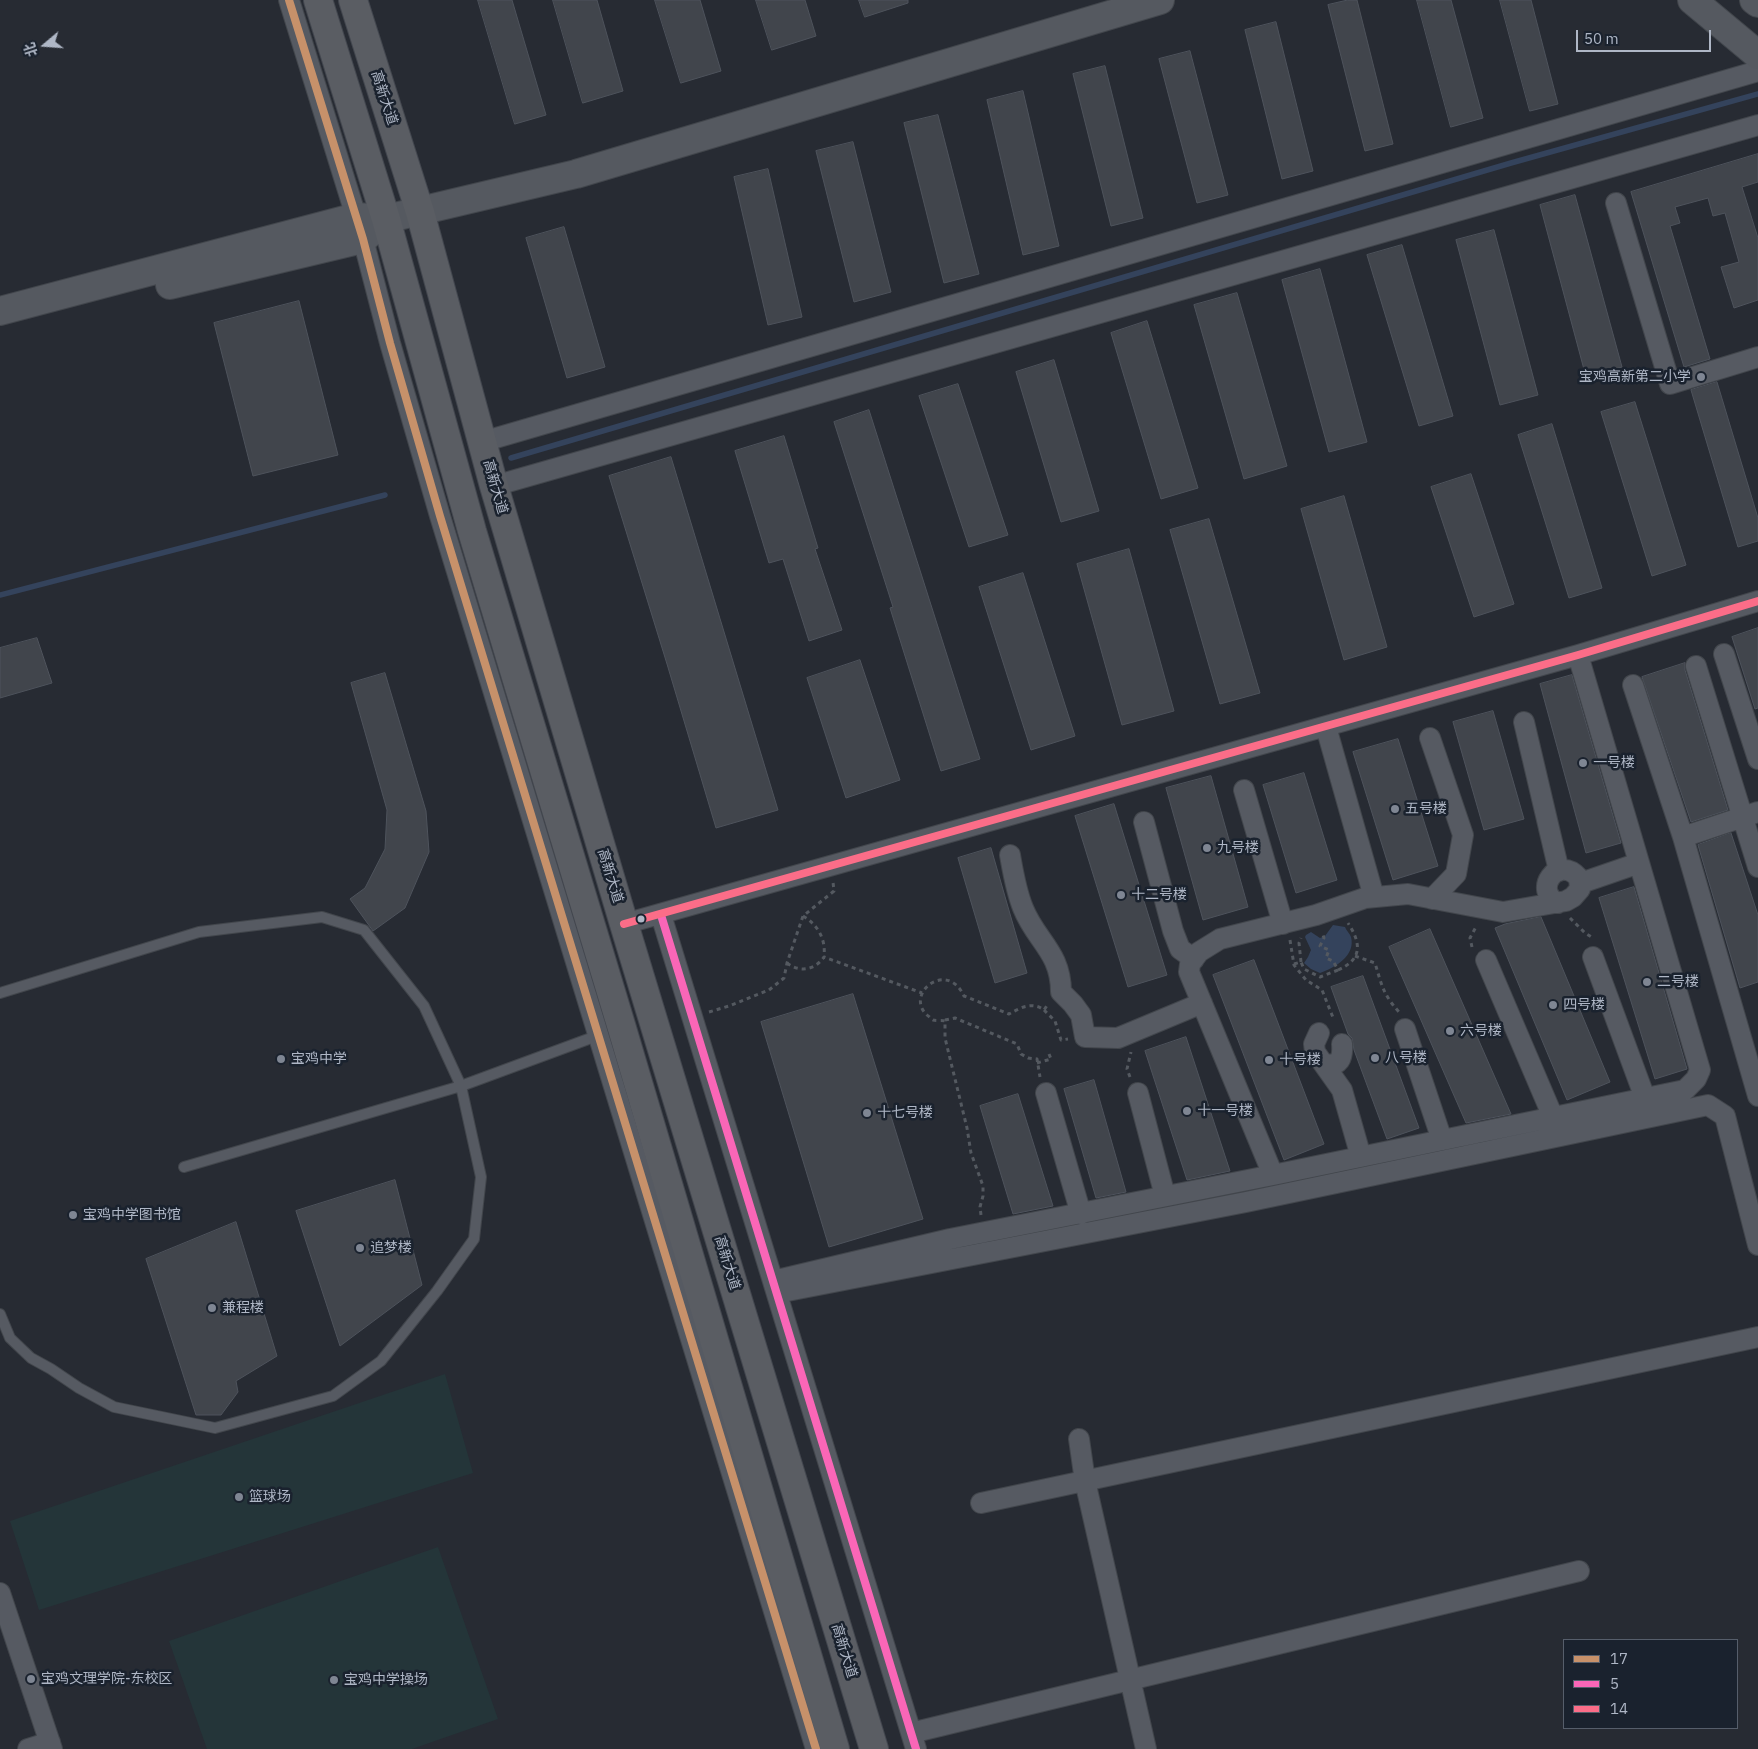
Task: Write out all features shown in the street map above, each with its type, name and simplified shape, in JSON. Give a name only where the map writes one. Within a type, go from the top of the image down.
[{"type":"highway","points":[[318,0],[386,219],[610,1030],[835,1749]]},
{"type":"highway","name":"高新大道","points":[[353,0],[420,212],[494,486],[624,924],[874,1749]]},
{"type":"main road","points":[[0,327],[386,219],[576,174],[1160,0]]},
{"type":"main road","points":[[1692,0],[1758,55]]},
{"type":"main road","points":[[1754,0],[1758,3]]},
{"type":"main road","points":[[0,311],[359,228]]},
{"type":"street","points":[[289,0],[359,228],[440,516],[610,1030],[816,1749]]},
{"type":"street","points":[[482,442],[1758,71]]},
{"type":"street","points":[[494,486],[1758,125]]},
{"type":"street","points":[[1616,203],[1670,384],[1758,357]]},
{"type":"street","points":[[624,924],[1326,727],[1758,601]]},
{"type":"street","points":[[1724,654],[1758,760]]},
{"type":"street","points":[[775,1287],[950,1239],[1081,1214],[1685,1090],[1696,1078],[1700,1070],[1578,655]]},
{"type":"street","points":[[1696,666],[1751,814],[1758,867]]},
{"type":"street","points":[[1633,685],[1683,837],[1758,1096]]},
{"type":"street","points":[[1524,722],[1559,871]]},
{"type":"street","points":[[1326,727],[1374,897]]},
{"type":"street","points":[[1430,738],[1463,835],[1456,874],[1432,899]]},
{"type":"street","points":[[1244,790],[1283,924]]},
{"type":"street","points":[[1683,837],[1751,814]]},
{"type":"street","points":[[1144,822],[1173,931],[1180,949],[1194,959]]},
{"type":"street","points":[[1010,855],[1023,909],[1053,956],[1061,978],[1061,993],[1081,1015],[1085,1036],[1118,1038],[1202,1003]]},
{"type":"street","points":[[1581,883],[1639,863]]},
{"type":"street","points":[[1273,1175],[1189,972],[1190,964],[1199,952],[1220,939],[1322,917],[1365,898],[1408,894],[1503,912],[1562,902],[1578,893],[1581,883],[1579,878],[1571,871],[1559,871],[1551,876],[1547,886],[1550,897],[1562,902]]},
{"type":"street","points":[[661,915],[913,1741],[1130,1680],[1579,1571]]},
{"type":"street","points":[[1592,957],[1645,1098]]},
{"type":"street","points":[[1486,960],[1553,1117]]},
{"type":"street","points":[[1405,1029],[1442,1140]]},
{"type":"street","points":[[1332,1034],[1314,1044],[1315,1052],[1342,1090],[1361,1157]]},
{"type":"street","points":[[1046,1093],[1081,1214]]},
{"type":"street","points":[[1138,1093],[1165,1196]]},
{"type":"street","points":[[775,1287],[1246,1202],[1708,1105],[1725,1116],[1758,1245]]},
{"type":"street","points":[[981,1503],[1758,1337]]},
{"type":"street","points":[[1079,1439],[1085,1480],[1146,1749]]},
{"type":"street","points":[[0,1593],[51,1745],[28,1749]]},
{"type":"lane","points":[[0,993],[199,932],[322,917],[364,930],[424,1006],[460,1086],[481,1177],[474,1239],[437,1291],[381,1361],[333,1396],[215,1428],[114,1407],[31,1358],[10,1338],[0,1314]]},
{"type":"lane","points":[[184,1167],[460,1086],[610,1030]]},
{"type":"path","points":[[692,1017],[730,1006],[769,990],[784,978],[787,963],[803,916],[834,892],[830,867]]},
{"type":"path","points":[[1562,902],[1569,917],[1585,933],[1596,940],[1592,957]]},
{"type":"path","points":[[1486,960],[1473,952],[1470,938],[1478,921],[1490,910]]},
{"type":"path","points":[[787,963],[797,969],[807,969],[814,967],[824,957],[825,946],[819,931],[812,922],[803,916]]},
{"type":"path","points":[[1322,917],[1348,923],[1358,940],[1355,956],[1344,967],[1320,977],[1304,969],[1301,962],[1299,943],[1303,935],[1322,917]]},
{"type":"path","points":[[1322,917],[1324,938],[1320,946],[1329,950],[1326,958],[1333,961],[1338,970]]},
{"type":"path","points":[[1283,924],[1289,935],[1294,964],[1306,980],[1322,990],[1332,1034]]},
{"type":"path","points":[[1355,956],[1376,963],[1386,998],[1399,1012],[1405,1029]]},
{"type":"path","points":[[824,957],[922,993]]},
{"type":"path","points":[[1294,964],[1301,962]]},
{"type":"path","points":[[1046,1093],[1038,1073],[1037,1059],[1028,1058],[1021,1054],[1017,1044],[955,1018],[933,1020],[924,1012],[920,1003],[922,993],[928,984],[944,980],[953,982],[960,987],[964,996],[1009,1014],[1022,1006],[1038,1006],[1055,1021],[1061,1040],[1085,1036]]},
{"type":"path","points":[[1044,1010],[1048,1003],[1061,993]]},
{"type":"path","points":[[944,1020],[945,1038],[967,1128],[971,1153],[983,1186],[980,1208],[985,1233]]},
{"type":"path","points":[[1132,1032],[1132,1052],[1126,1069],[1138,1093]]},
{"type":"path","points":[[1037,1063],[1051,1059],[1049,1054]]},
{"type":"shaded area","name":"篮球场","points":[[445,1374],[473,1473],[39,1610],[10,1521]]},
{"type":"shaded area","name":"宝鸡中学操场","points":[[438,1547],[498,1719],[412,1749],[207,1749],[169,1641]]},
{"type":"water","points":[[1333,925],[1345,927],[1351,937],[1352,944],[1343,960],[1320,973],[1304,963],[1311,950],[1305,937],[1311,932],[1320,938],[1325,936]]},
{"type":"building","points":[[478,0],[512,0],[546,115],[515,124]]},
{"type":"building","points":[[553,0],[597,0],[623,91],[583,103]]},
{"type":"building","points":[[655,0],[700,0],[721,71],[681,83]]},
{"type":"building","points":[[756,0],[805,0],[816,36],[772,50]]},
{"type":"building","points":[[859,0],[908,0],[908,3],[865,17]]},
{"type":"building","points":[[1348,0],[1357,0],[1393,144],[1365,151],[1328,5]]},
{"type":"building","points":[[1417,0],[1451,0],[1483,118],[1451,127]]},
{"type":"building","points":[[1500,0],[1531,0],[1558,104],[1530,111]]},
{"type":"building","points":[[1276,22],[1313,171],[1282,179],[1245,30]]},
{"type":"building","points":[[1190,51],[1228,195],[1197,203],[1159,59]]},
{"type":"building","points":[[1105,66],[1143,218],[1111,226],[1073,74]]},
{"type":"building","points":[[1023,91],[1059,246],[1023,255],[987,100]]},
{"type":"building","points":[[938,115],[979,274],[944,283],[904,123]]},
{"type":"building","points":[[853,142],[891,292],[854,302],[816,151]]},
{"type":"building","points":[[1758,154],[1758,182],[1742,187],[1758,238],[1758,300],[1734,308],[1721,267],[1739,262],[1725,213],[1713,216],[1708,198],[1675,207],[1680,223],[1670,226],[1710,359],[1684,367],[1631,192]]},
{"type":"building","points":[[768,169],[802,317],[768,325],[734,177]]},
{"type":"building","points":[[1575,195],[1622,367],[1586,377],[1540,205]]},
{"type":"building","points":[[564,227],[605,367],[567,378],[526,238]]},
{"type":"building","points":[[1494,230],[1538,395],[1500,405],[1456,240]]},
{"type":"building","points":[[1402,245],[1453,416],[1419,426],[1367,255]]},
{"type":"building","points":[[1320,269],[1367,442],[1329,452],[1282,280]]},
{"type":"building","points":[[1237,293],[1287,466],[1244,479],[1194,305]]},
{"type":"building","points":[[299,301],[338,455],[253,476],[214,323]]},
{"type":"building","points":[[1147,321],[1198,488],[1161,499],[1111,333]]},
{"type":"building","points":[[1054,360],[1099,511],[1061,522],[1016,372]]},
{"type":"building","points":[[1717,382],[1758,518],[1758,541],[1738,547],[1691,390]]},
{"type":"building","points":[[958,384],[1008,535],[969,547],[919,396]]},
{"type":"building","points":[[1635,402],[1686,565],[1652,576],[1601,412]]},
{"type":"building","points":[[869,410],[980,759],[941,771],[890,608],[893,607],[834,422]]},
{"type":"building","points":[[1552,424],[1602,588],[1569,598],[1518,435]]},
{"type":"building","points":[[784,436],[818,548],[815,549],[842,630],[809,641],[783,559],[769,563],[735,451]]},
{"type":"building","points":[[671,457],[778,810],[716,828],[609,476]]},
{"type":"building","points":[[1471,474],[1514,604],[1474,617],[1431,487]]},
{"type":"building","points":[[1344,496],[1387,647],[1344,660],[1301,509]]},
{"type":"building","points":[[1209,519],[1260,693],[1220,704],[1170,530]]},
{"type":"building","points":[[1129,549],[1174,711],[1122,725],[1077,564]]},
{"type":"building","points":[[1023,573],[1075,736],[1031,750],[979,587]]},
{"type":"building","points":[[1758,628],[1758,708],[1755,709],[1732,637]]},
{"type":"building","points":[[37,638],[52,683],[0,698],[0,648]]},
{"type":"building","points":[[860,660],[900,780],[846,798],[807,678]]},
{"type":"building","points":[[1685,663],[1685,670],[1728,810],[1691,822],[1642,677]]},
{"type":"building","points":[[385,673],[426,811],[429,852],[405,908],[373,931],[350,899],[365,888],[385,849],[387,810],[351,683]]},
{"type":"building","name":"一号楼","points":[[1572,675],[1621,843],[1586,853],[1540,684]]},
{"type":"building","points":[[1493,711],[1524,819],[1484,830],[1453,722]]},
{"type":"building","name":"五号楼","points":[[1398,739],[1438,866],[1393,880],[1353,752]]},
{"type":"building","points":[[1304,773],[1337,880],[1296,893],[1263,785]]},
{"type":"building","name":"九号楼","points":[[1211,776],[1248,907],[1203,920],[1166,788]]},
{"type":"building","name":"十二号楼","points":[[1114,804],[1167,975],[1128,987],[1075,816]]},
{"type":"building","points":[[1731,833],[1758,915],[1758,982],[1740,988],[1698,845]]},
{"type":"building","points":[[991,848],[1027,973],[995,983],[958,858]]},
{"type":"building","name":"二号楼","points":[[1634,887],[1687,1069],[1655,1079],[1599,898]]},
{"type":"building","name":"四号楼","points":[[1541,917],[1610,1082],[1567,1100],[1495,928],[1505,924]]},
{"type":"building","name":"六号楼","points":[[1430,929],[1511,1114],[1466,1123],[1389,947]]},
{"type":"building","name":"十号楼","points":[[1254,960],[1324,1144],[1284,1160],[1213,975]]},
{"type":"building","name":"八号楼","points":[[1363,976],[1419,1128],[1387,1139],[1354,1050],[1352,1038],[1348,1034],[1331,987]]},
{"type":"building","points":[[853,994],[923,1219],[829,1247],[761,1022]]},
{"type":"building","name":"十一号楼","points":[[1186,1037],[1230,1171],[1187,1180],[1145,1051]]},
{"type":"building","points":[[1094,1080],[1126,1192],[1096,1198],[1064,1089]]},
{"type":"building","points":[[1018,1094],[1053,1206],[1013,1214],[980,1106]]},
{"type":"building","name":"追梦楼","points":[[395,1180],[422,1285],[340,1346],[296,1211]]},
{"type":"building","name":"兼程楼","points":[[236,1222],[277,1356],[236,1381],[238,1392],[221,1415],[196,1415],[146,1259]]},
{"type":"waterway","points":[[511,458],[1511,163],[1758,94]]},
{"type":"waterway","points":[[0,595],[385,495]]},
{"type":"transit line","name":"17","points":[[289,0],[363,239],[390,343],[440,516],[816,1749]]},
{"type":"transit line","name":"14","points":[[624,924],[1578,655],[1758,601]]},
{"type":"transit line","name":"5","points":[[661,915],[916,1749]]},
{"type":"place","name":"宝鸡高新第二小学","points":[[1701,377]]},
{"type":"place","name":"一号楼","points":[[1583,763]]},
{"type":"place","name":"五号楼","points":[[1395,809]]},
{"type":"place","name":"九号楼","points":[[1207,848]]},
{"type":"place","name":"十二号楼","points":[[1121,895]]},
{"type":"place","name":"二号楼","points":[[1647,982]]},
{"type":"place","name":"四号楼","points":[[1553,1005]]},
{"type":"place","name":"六号楼","points":[[1450,1031]]},
{"type":"place","name":"八号楼","points":[[1375,1058]]},
{"type":"place","name":"宝鸡中学","points":[[281,1059]]},
{"type":"place","name":"十号楼","points":[[1269,1060]]},
{"type":"place","name":"十一号楼","points":[[1187,1111]]},
{"type":"place","name":"十七号楼","points":[[867,1113]]},
{"type":"place","name":"宝鸡中学图书馆","points":[[73,1215]]},
{"type":"place","name":"追梦楼","points":[[360,1248]]},
{"type":"place","name":"兼程楼","points":[[212,1308]]},
{"type":"place","name":"篮球场","points":[[239,1497]]},
{"type":"place","name":"宝鸡文理学院-东校区","points":[[31,1679]]},
{"type":"place","name":"宝鸡中学操场","points":[[334,1680]]}]
